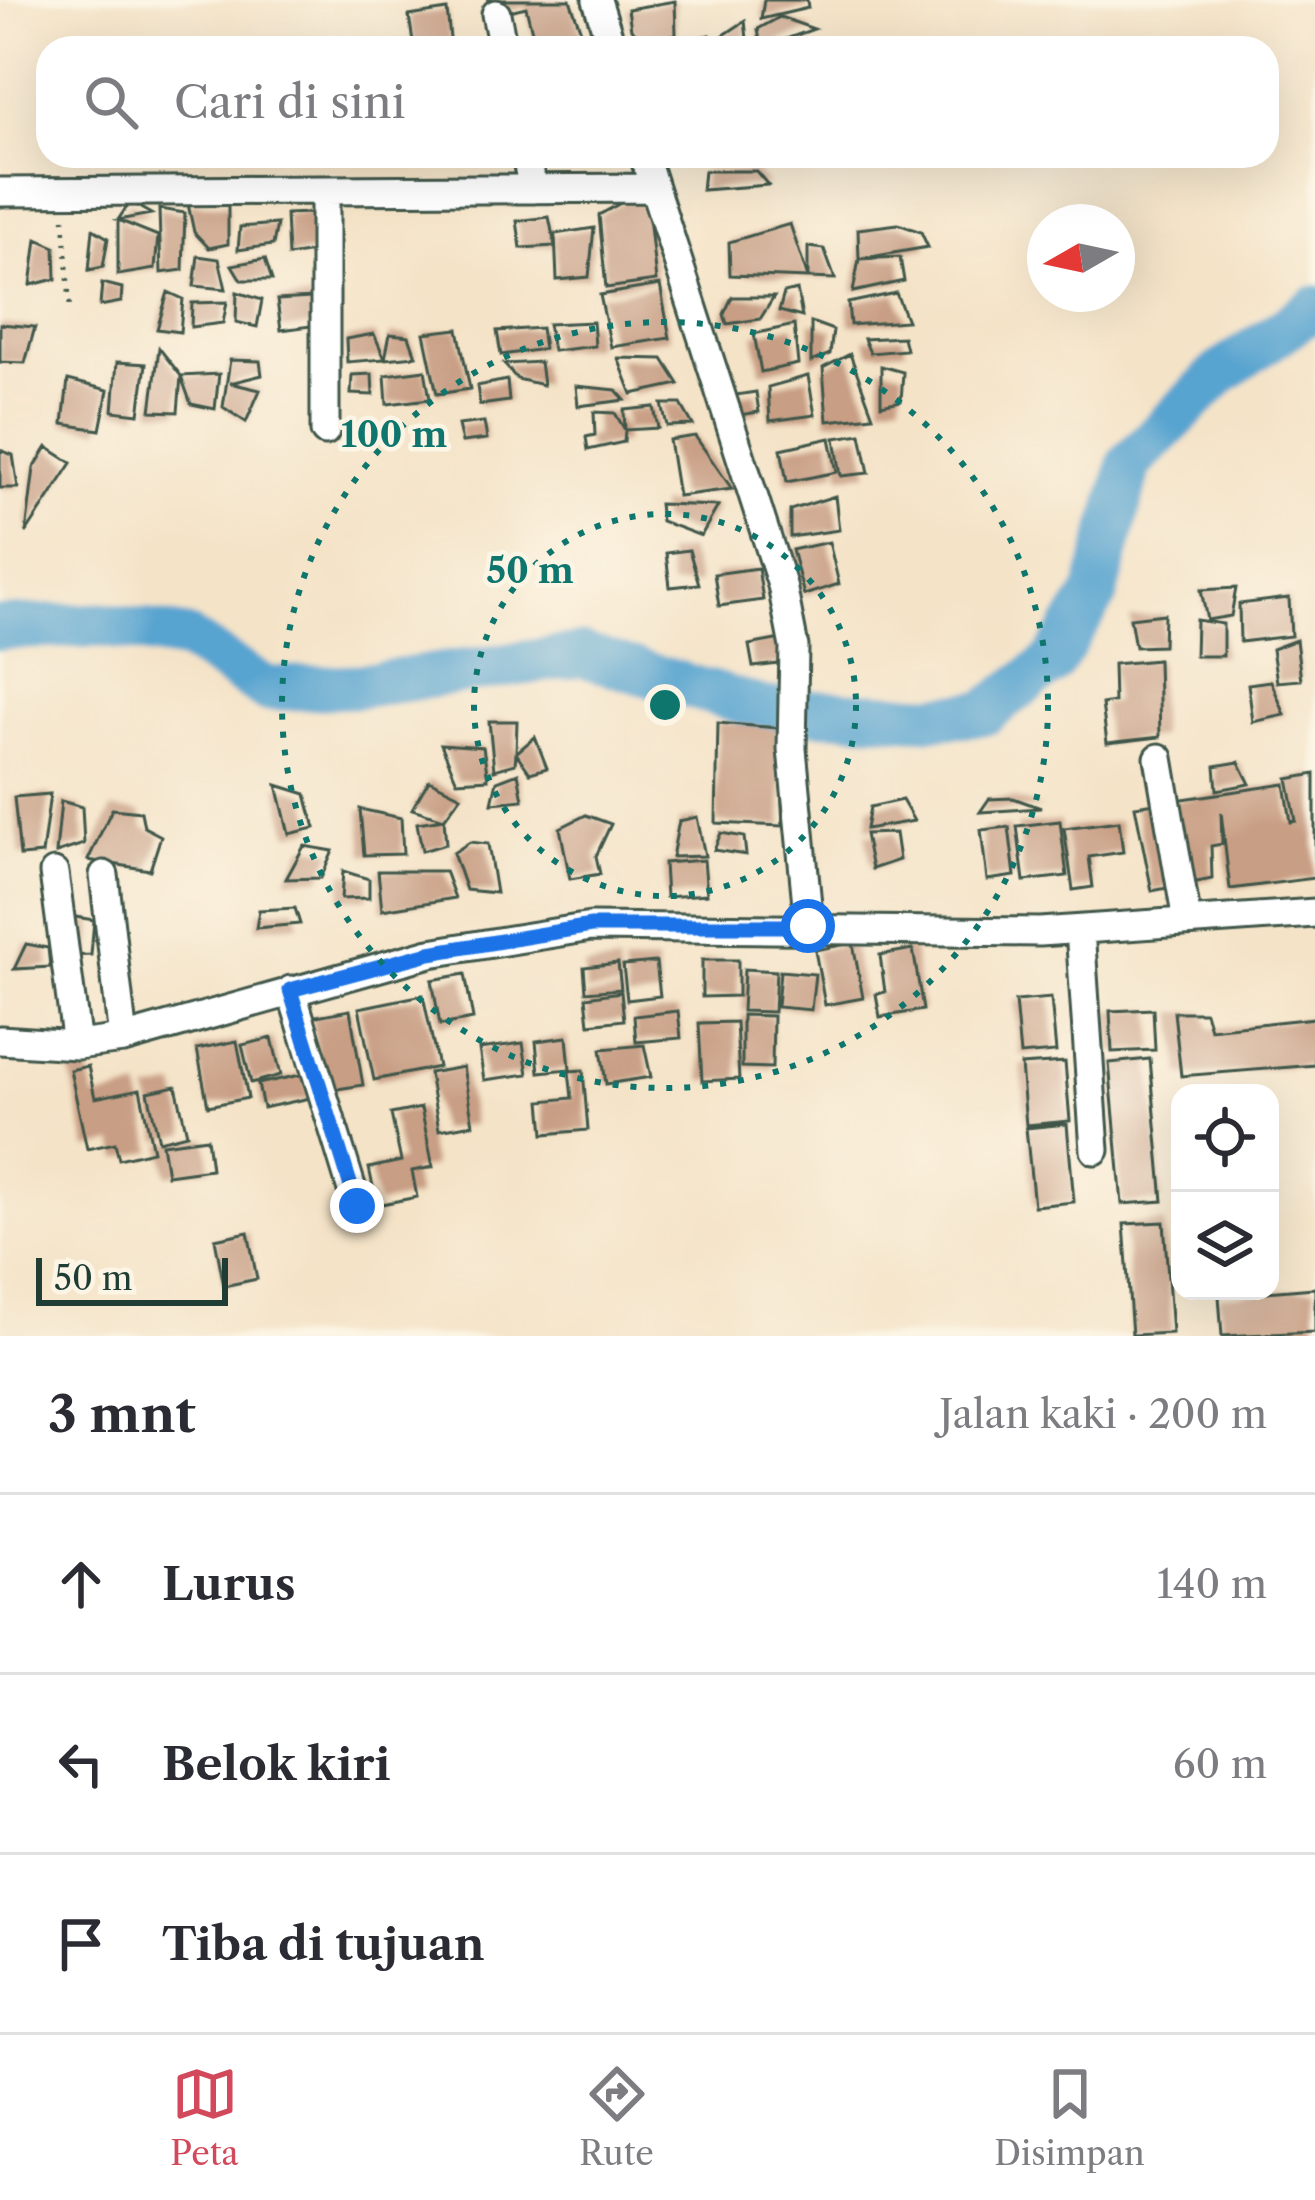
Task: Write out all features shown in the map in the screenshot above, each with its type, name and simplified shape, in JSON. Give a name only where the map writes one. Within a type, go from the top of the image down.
[{"type":"street","points":[[597,0],[608,36]]},
{"type":"street","points":[[496,14],[501,36]]},
{"type":"street","points":[[529,168],[533,189]]},
{"type":"street","points":[[647,168],[782,585],[794,647],[792,749],[808,926]]},
{"type":"street","points":[[0,192],[653,188]]},
{"type":"street","points":[[325,191],[326,431]]},
{"type":"street","points":[[1159,758],[1187,922]]},
{"type":"street","points":[[54,873],[77,1045]]},
{"type":"street","points":[[104,875],[123,1039]]},
{"type":"street","points":[[0,1040],[77,1045],[123,1039],[430,953],[591,926],[1080,930],[1315,913]]},
{"type":"street","points":[[1080,930],[1095,1150]]},
{"type":"street","points":[[290,990],[357,1206]]},
{"type":"path","points":[[62,194],[70,310]]},
{"type":"building","points":[[488,0],[570,0],[583,36],[533,36],[526,7],[496,14]]},
{"type":"building","points":[[764,0],[807,0],[808,8],[761,19]]},
{"type":"building","points":[[675,1],[676,34],[639,36],[631,29],[628,9]]},
{"type":"building","points":[[447,10],[450,36],[412,36],[409,16]]},
{"type":"building","points":[[780,17],[814,29],[794,36],[759,36],[758,29]]},
{"type":"building","points":[[745,21],[747,36],[722,36]]},
{"type":"building","points":[[704,171],[756,171],[768,185],[702,190]]},
{"type":"building","points":[[646,189],[656,281],[606,288],[599,215]]},
{"type":"building","points":[[130,202],[151,214],[118,220]]},
{"type":"building","points":[[188,204],[228,205],[228,244],[209,248],[194,232]]},
{"type":"building","points":[[159,209],[185,213],[183,270],[161,273]]},
{"type":"building","points":[[311,213],[313,252],[288,256],[286,214]]},
{"type":"building","points":[[549,217],[555,246],[521,248],[517,221]]},
{"type":"building","points":[[118,220],[158,236],[155,269],[118,275]]},
{"type":"building","points":[[277,224],[273,245],[238,250],[240,227]]},
{"type":"building","points":[[790,224],[808,278],[730,275],[729,242]]},
{"type":"building","points":[[898,224],[921,232],[928,247],[859,259],[858,229]]},
{"type":"building","points":[[594,228],[589,277],[557,280],[555,234]]},
{"type":"building","points":[[93,229],[108,238],[103,267],[89,270]]},
{"type":"building","points":[[37,239],[55,247],[56,279],[31,285]]},
{"type":"building","points":[[808,247],[824,249],[835,279],[808,278]]},
{"type":"building","points":[[198,256],[219,259],[226,289],[194,286]]},
{"type":"building","points":[[900,257],[904,281],[853,292],[859,259]]},
{"type":"building","points":[[265,259],[272,280],[241,280],[232,265]]},
{"type":"building","points":[[102,283],[122,288],[121,302],[100,306]]},
{"type":"building","points":[[660,285],[670,338],[611,347],[600,295]]},
{"type":"building","points":[[797,290],[802,317],[779,311],[784,293]]},
{"type":"building","points":[[168,292],[183,299],[180,332],[157,329]]},
{"type":"building","points":[[237,292],[262,300],[257,327],[236,322]]},
{"type":"building","points":[[896,293],[907,321],[850,325],[848,303]]},
{"type":"building","points":[[732,297],[774,297],[760,319],[727,324],[724,314]]},
{"type":"building","points":[[312,298],[311,326],[281,330],[277,300]]},
{"type":"building","points":[[227,302],[223,323],[191,327],[192,303]]},
{"type":"building","points":[[593,322],[595,346],[553,351],[548,324]]},
{"type":"building","points":[[811,322],[833,330],[830,354],[811,362]]},
{"type":"building","points":[[0,324],[35,327],[25,363],[0,362]]},
{"type":"building","points":[[794,325],[798,364],[761,372],[754,334]]},
{"type":"building","points":[[541,328],[544,349],[501,355],[497,331]]},
{"type":"building","points":[[458,329],[470,389],[437,394],[424,333]]},
{"type":"building","points":[[374,334],[385,359],[347,362],[346,339]]},
{"type":"building","points":[[390,334],[409,336],[416,356],[385,359]]},
{"type":"building","points":[[903,337],[906,350],[870,353],[864,339]]},
{"type":"building","points":[[159,348],[181,376],[178,412],[151,411]]},
{"type":"building","points":[[850,354],[873,416],[827,421],[823,368]]},
{"type":"building","points":[[618,358],[663,359],[679,384],[632,394]]},
{"type":"building","points":[[230,360],[260,361],[262,375],[230,383],[260,390],[246,422],[223,407]]},
{"type":"building","points":[[117,362],[146,364],[139,414],[113,411]]},
{"type":"building","points":[[540,362],[543,385],[517,379],[504,364]]},
{"type":"building","points":[[881,366],[903,372],[901,401],[881,405]]},
{"type":"building","points":[[425,370],[430,399],[387,404],[385,375]]},
{"type":"building","points":[[219,374],[215,409],[191,404],[181,376]]},
{"type":"building","points":[[372,374],[373,395],[351,394],[352,375]]},
{"type":"building","points":[[808,376],[815,415],[770,421],[768,387]]},
{"type":"building","points":[[68,380],[108,390],[100,430],[63,424]]},
{"type":"building","points":[[507,380],[509,401],[480,405],[477,386]]},
{"type":"building","points":[[576,386],[616,390],[625,400],[578,406]]},
{"type":"building","points":[[756,392],[759,412],[739,415],[736,395]]},
{"type":"building","points":[[662,404],[681,404],[693,425],[667,426]]},
{"type":"building","points":[[654,407],[658,428],[625,430],[624,410]]},
{"type":"building","points":[[594,412],[615,413],[625,430],[624,442],[588,450],[586,437],[595,435]]},
{"type":"building","points":[[484,422],[487,439],[462,442],[458,425]]},
{"type":"building","points":[[861,434],[869,473],[841,476],[835,438]]},
{"type":"building","points":[[695,436],[732,489],[678,496],[669,440]]},
{"type":"building","points":[[830,438],[837,472],[787,482],[781,449]]},
{"type":"building","points":[[47,447],[72,463],[26,533],[34,468]]},
{"type":"building","points":[[0,450],[13,455],[18,488],[0,488]]},
{"type":"building","points":[[835,496],[839,530],[790,537],[790,510]]},
{"type":"building","points":[[659,504],[718,506],[701,536],[661,521]]},
{"type":"building","points":[[829,542],[839,584],[804,595],[792,550]]},
{"type":"building","points":[[689,550],[699,584],[670,587],[666,553]]},
{"type":"building","points":[[758,568],[763,600],[719,606],[714,574]]},
{"type":"building","points":[[1236,588],[1231,616],[1207,620],[1201,590]]},
{"type":"building","points":[[1289,598],[1291,636],[1240,642],[1239,604]]},
{"type":"building","points":[[1164,614],[1163,646],[1135,647],[1130,618]]},
{"type":"building","points":[[1196,620],[1223,624],[1223,656],[1195,656]]},
{"type":"building","points":[[781,639],[787,663],[753,667],[749,645]]},
{"type":"building","points":[[1296,640],[1301,680],[1277,682],[1272,649]]},
{"type":"building","points":[[1158,660],[1160,737],[1107,743],[1102,704],[1114,702],[1113,664]]},
{"type":"building","points":[[1271,681],[1285,715],[1253,722],[1248,684]]},
{"type":"building","points":[[489,721],[517,721],[515,764],[494,770]]},
{"type":"building","points":[[718,723],[778,728],[783,826],[716,823]]},
{"type":"building","points":[[535,737],[547,768],[530,773],[516,753]]},
{"type":"building","points":[[441,744],[483,747],[488,779],[457,781]]},
{"type":"building","points":[[1239,762],[1250,784],[1217,790],[1215,766]]},
{"type":"building","points":[[518,773],[523,800],[492,803],[497,781]]},
{"type":"building","points":[[1315,774],[1315,878],[1230,889],[1221,812],[1222,844],[1211,846],[1212,879],[1152,891],[1135,806],[1285,784],[1291,822],[1296,821],[1288,779]]},
{"type":"building","points":[[429,780],[461,796],[444,819],[412,809]]},
{"type":"building","points":[[277,785],[306,794],[315,828],[289,834]]},
{"type":"building","points":[[50,794],[42,854],[20,856],[14,797]]},
{"type":"building","points":[[1013,798],[1041,808],[980,812],[989,799]]},
{"type":"building","points":[[902,800],[914,821],[866,829],[870,807]]},
{"type":"building","points":[[61,801],[82,807],[84,844],[56,853]]},
{"type":"building","points":[[112,809],[141,812],[144,827],[161,836],[150,870],[88,860]]},
{"type":"building","points":[[360,809],[401,818],[403,854],[364,855]]},
{"type":"building","points":[[586,815],[611,824],[596,856],[600,874],[570,879],[560,828]]},
{"type":"building","points":[[697,817],[705,856],[672,857],[679,821]]},
{"type":"building","points":[[444,819],[446,844],[422,851],[417,823]]},
{"type":"building","points":[[1060,821],[1067,876],[1024,881],[1017,826]]},
{"type":"building","points":[[1119,821],[1123,852],[1089,857],[1093,887],[1073,890],[1064,828]]},
{"type":"building","points":[[1009,827],[1015,876],[987,880],[981,830]]},
{"type":"building","points":[[721,833],[744,837],[746,855],[714,850]]},
{"type":"building","points":[[895,833],[899,860],[872,869],[865,834]]},
{"type":"building","points":[[470,842],[488,844],[496,893],[466,890],[453,853]]},
{"type":"building","points":[[304,846],[333,851],[321,878],[286,879]]},
{"type":"building","points":[[704,860],[707,894],[666,897],[664,863]]},
{"type":"building","points":[[343,871],[369,879],[369,898],[341,899]]},
{"type":"building","points":[[378,871],[445,871],[455,898],[382,910]]},
{"type":"building","points":[[295,908],[300,924],[256,928],[259,910]]},
{"type":"building","points":[[69,916],[94,920],[91,955],[68,956]]},
{"type":"building","points":[[853,943],[863,998],[825,1005],[815,950]]},
{"type":"building","points":[[26,944],[48,948],[50,967],[14,969]]},
{"type":"building","points":[[913,949],[923,1010],[880,1017],[876,994],[885,992],[880,955]]},
{"type":"building","points":[[702,960],[738,960],[738,996],[702,997]]},
{"type":"building","points":[[656,962],[660,996],[627,1000],[623,965]]},
{"type":"building","points":[[618,963],[621,989],[586,992],[584,967]]},
{"type":"building","points":[[744,969],[776,971],[774,1012],[742,1011]]},
{"type":"building","points":[[780,971],[815,974],[811,1010],[777,1007]]},
{"type":"building","points":[[465,974],[473,1019],[440,1025],[432,980]]},
{"type":"building","points":[[621,992],[624,1020],[589,1024],[586,997]]},
{"type":"building","points":[[423,995],[438,1067],[374,1080],[359,1008]]},
{"type":"building","points":[[1051,998],[1056,1052],[1020,1055],[1015,1001]]},
{"type":"building","points":[[1153,1009],[1155,1050],[1112,1052],[1110,1011]]},
{"type":"building","points":[[350,1010],[363,1085],[324,1091],[311,1017]]},
{"type":"building","points":[[678,1011],[681,1038],[636,1042],[634,1016]]},
{"type":"building","points":[[1174,1012],[1205,1012],[1210,1029],[1315,1018],[1315,1065],[1181,1076]]},
{"type":"building","points":[[742,1015],[773,1016],[772,1068],[742,1067]]},
{"type":"building","points":[[736,1022],[739,1079],[702,1081],[699,1023]]},
{"type":"building","points":[[567,1037],[570,1069],[539,1072],[536,1041]]},
{"type":"building","points":[[272,1038],[281,1075],[251,1083],[242,1045]]},
{"type":"building","points":[[237,1041],[248,1098],[208,1106],[197,1049]]},
{"type":"building","points":[[523,1043],[528,1074],[484,1080],[479,1049]]},
{"type":"building","points":[[644,1045],[651,1077],[606,1084],[601,1049]]},
{"type":"building","points":[[1150,1059],[1163,1201],[1122,1204],[1109,1063]]},
{"type":"building","points":[[1065,1062],[1070,1121],[1026,1125],[1021,1065]]},
{"type":"building","points":[[88,1066],[95,1098],[140,1089],[153,1151],[119,1159],[115,1143],[87,1149],[70,1070]]},
{"type":"building","points":[[463,1067],[473,1124],[439,1130],[429,1073]]},
{"type":"building","points":[[583,1070],[588,1130],[544,1134],[541,1101],[572,1098],[569,1071]]},
{"type":"building","points":[[305,1074],[310,1098],[263,1108],[258,1084]]},
{"type":"building","points":[[176,1086],[187,1134],[159,1141],[148,1092]]},
{"type":"building","points":[[421,1108],[433,1167],[412,1171],[417,1197],[377,1205],[369,1168],[401,1161],[391,1114]]},
{"type":"building","points":[[1067,1124],[1074,1202],[1034,1206],[1026,1128]]},
{"type":"building","points":[[207,1138],[211,1169],[167,1175],[162,1144]]},
{"type":"building","points":[[1164,1222],[1172,1333],[1132,1335],[1124,1224]]},
{"type":"building","points":[[248,1232],[257,1279],[224,1286],[215,1239]]},
{"type":"building","points":[[1315,1288],[1315,1332],[1222,1336],[1219,1300],[1279,1300],[1279,1291]]},
{"type":"waterway","points":[[0,628],[103,625],[187,639],[266,689],[359,686],[582,655],[766,709],[929,717],[985,713],[1052,663],[1096,594],[1130,463],[1220,373],[1315,308]]},
{"type":"route","points":[[357,1206],[290,990],[430,953],[591,926],[808,926]]}]
